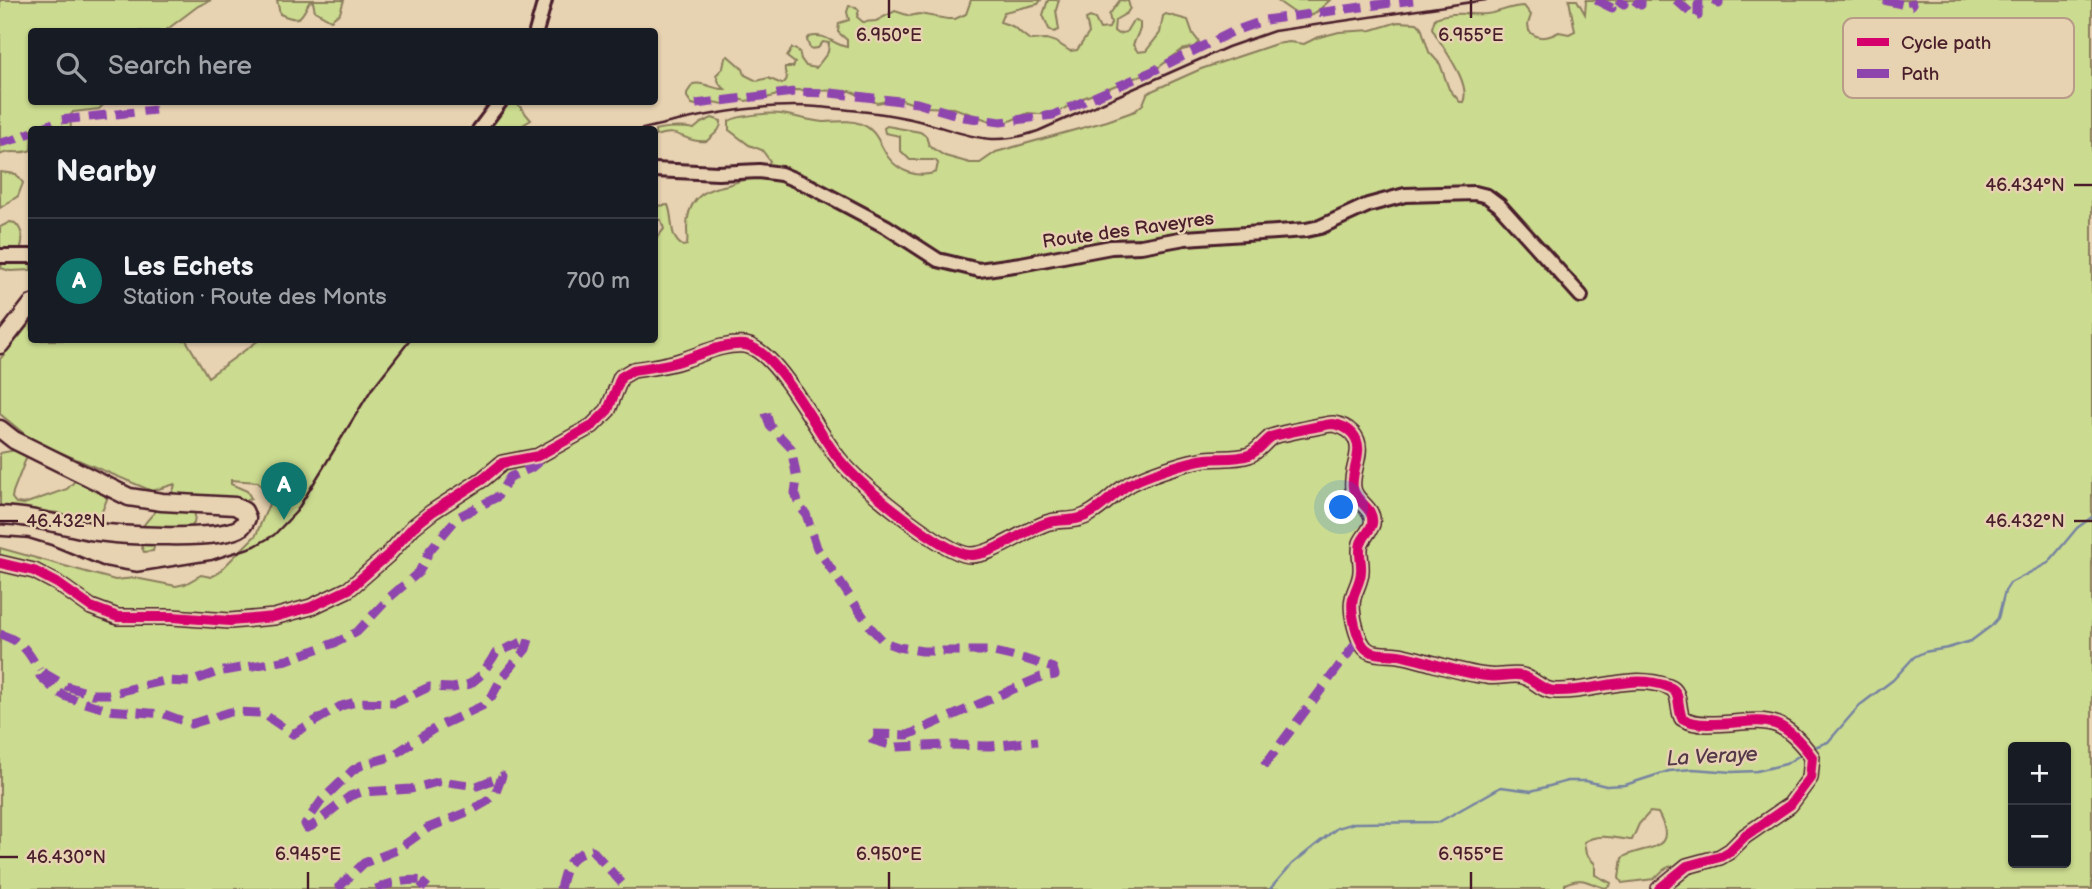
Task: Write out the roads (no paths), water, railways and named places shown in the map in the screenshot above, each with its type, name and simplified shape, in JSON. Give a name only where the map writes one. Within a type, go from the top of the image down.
[{"type":"street","points":[[537,28],[545,0]]},
{"type":"street","points":[[482,126],[498,105]]},
{"type":"street","name":"Route des Raveyres","points":[[658,170],[718,173],[759,171],[781,174],[810,186],[875,221],[937,260],[979,270],[1111,247],[1141,246],[1185,238],[1298,232],[1320,227],[1357,209],[1391,198],[1475,193],[1487,196],[1499,205],[1581,296]]},
{"type":"street","points":[[0,256],[28,256]]},
{"type":"street","points":[[0,345],[28,309]]},
{"type":"street","points":[[0,563],[34,571],[57,583],[91,607],[118,617],[230,621],[274,617],[311,607],[349,589],[413,527],[502,463],[516,458],[538,456],[592,426],[608,410],[614,400],[617,384],[627,373],[685,360],[710,349],[748,345],[760,351],[794,389],[837,458],[851,472],[929,536],[962,554],[972,555],[1016,539],[1045,524],[1078,520],[1090,515],[1126,485],[1140,478],[1207,459],[1231,459],[1252,454],[1272,436],[1281,432],[1301,431],[1329,424],[1342,426],[1350,432],[1359,446],[1352,486],[1355,495],[1371,513],[1372,520],[1371,528],[1360,547],[1362,576],[1352,603],[1352,615],[1360,638],[1370,652],[1405,656],[1448,669],[1491,677],[1523,676],[1539,686],[1557,691],[1624,682],[1670,687],[1677,694],[1682,718],[1689,722],[1718,724],[1762,721],[1780,725],[1799,738],[1812,757],[1810,778],[1790,805],[1745,836],[1730,851],[1720,857],[1687,866],[1659,889]]},
{"type":"street","points":[[0,429],[14,440],[129,497],[162,502],[236,506],[244,511],[247,518],[242,527],[227,532],[169,536],[106,533],[40,519],[0,515]]},
{"type":"waterway","name":"La Veraye","points":[[1812,748],[1828,742],[1860,705],[1893,680],[1914,657],[1924,652],[1971,641],[1991,626],[1998,618],[2005,591],[2010,583],[2048,563],[2077,528],[2092,517]]},
{"type":"waterway","name":"La Veraye","points":[[1270,889],[1292,864],[1337,828],[1354,823],[1439,822],[1501,787],[1531,791],[1568,781],[1586,781],[1606,786],[1625,785],[1669,771],[1693,769],[1757,771],[1786,764],[1803,753]]},
{"type":"railway","points":[[656,126],[728,112],[798,106],[881,114],[977,137],[1005,139],[1038,131],[1228,47],[1274,31],[1486,0]]},
{"type":"railway","points":[[0,536],[28,538],[102,566],[137,572],[212,560],[255,546],[274,535],[296,512],[371,390],[408,343]]},
{"type":"place","name":"Les Echets","points":[[284,520]]}]
